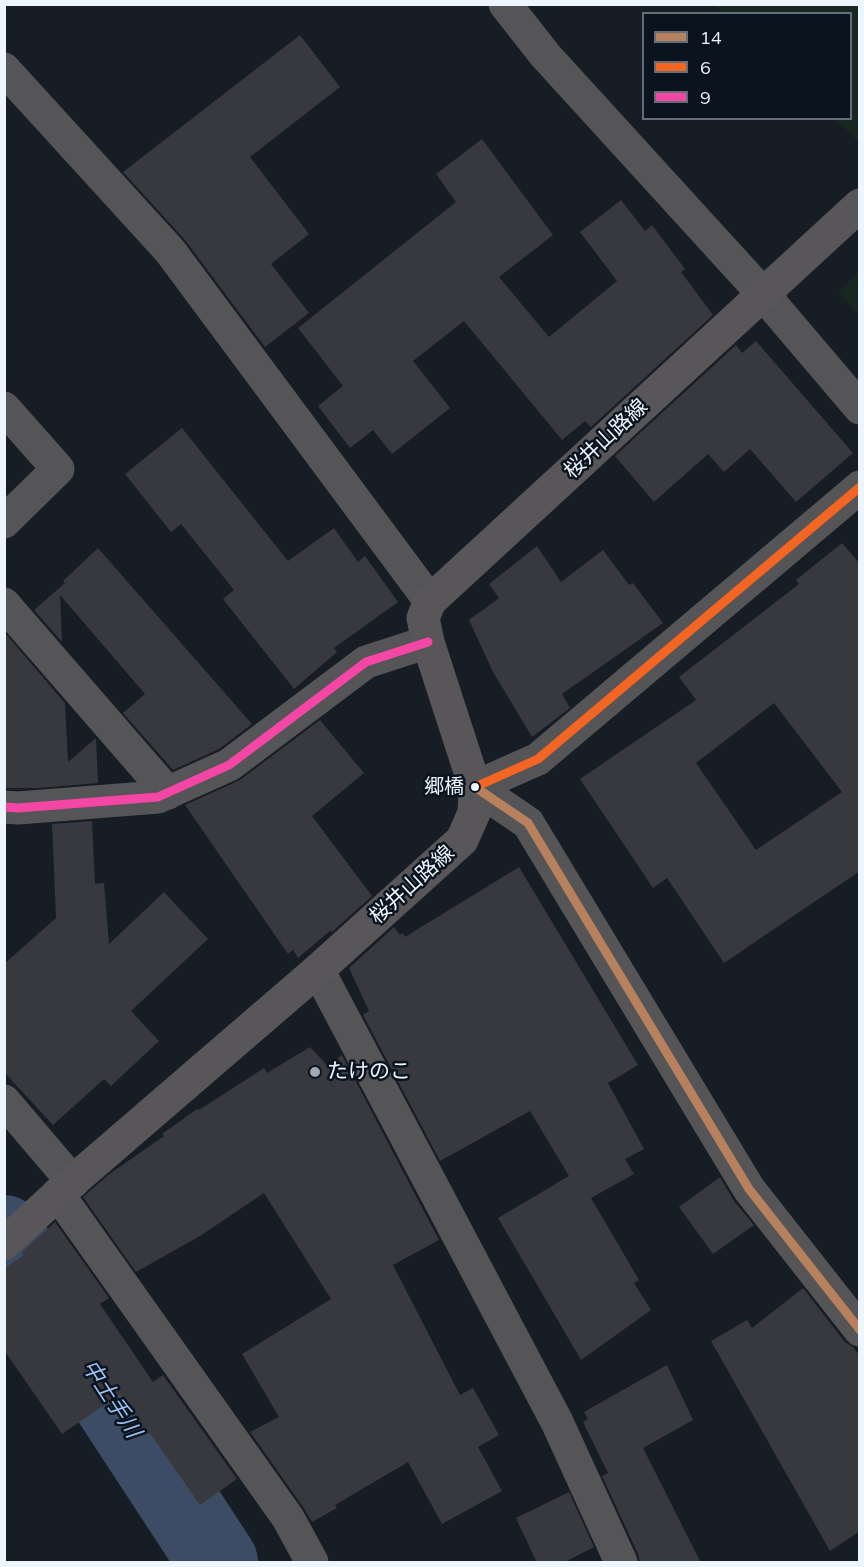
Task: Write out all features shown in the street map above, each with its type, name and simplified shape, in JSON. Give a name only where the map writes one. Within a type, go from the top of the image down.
[{"type":"main road","name":"桜井山路線","points":[[4,1244],[65,1188],[318,970],[462,840],[474,813],[475,787],[428,642],[423,618],[430,601],[860,206]]},
{"type":"street","points":[[505,4],[546,55],[763,294],[860,408]]},
{"type":"street","points":[[4,69],[170,251],[430,601]]},
{"type":"street","points":[[4,408],[58,469],[4,522]]},
{"type":"street","points":[[475,787],[538,759],[860,487]]},
{"type":"street","points":[[4,604],[168,792]]},
{"type":"street","points":[[4,807],[18,808],[158,797],[230,765],[366,662],[428,642]]},
{"type":"street","points":[[475,787],[528,823],[749,1189],[860,1330]]},
{"type":"street","points":[[318,970],[557,1422],[621,1563]]},
{"type":"street","points":[[4,1101],[288,1518],[312,1563]]},
{"type":"green space","points":[[714,5],[859,5],[859,142],[836,120],[852,120],[852,12],[722,12]]},
{"type":"green space","points":[[859,272],[859,315],[838,292]]},
{"type":"building","points":[[300,35],[340,87],[250,157],[309,234],[271,264],[309,313],[265,347],[185,240],[123,172]]},
{"type":"building","points":[[482,139],[553,235],[499,277],[549,337],[617,281],[580,232],[621,200],[645,231],[652,225],[685,269],[681,272],[713,315],[591,427],[585,421],[562,440],[464,321],[413,361],[450,408],[392,454],[373,430],[350,448],[318,406],[343,386],[298,328],[456,202],[436,174]]},
{"type":"building","points":[[756,341],[853,453],[796,502],[750,449],[724,472],[708,454],[654,502],[615,456],[736,345],[742,353]]},
{"type":"building","points":[[182,428],[288,561],[334,528],[358,562],[365,556],[398,602],[334,648],[337,652],[294,689],[223,599],[234,590],[181,524],[171,532],[125,474]]},
{"type":"building","points":[[842,543],[860,564],[860,871],[724,963],[667,878],[653,888],[580,779],[696,700],[679,677],[799,584],[796,580]],"holes":[[[774,703],[842,792],[756,850],[696,763]]]},
{"type":"building","points":[[537,546],[561,582],[603,550],[629,585],[633,583],[663,623],[562,694],[570,708],[532,737],[493,672],[469,620],[499,598],[489,584]]},
{"type":"building","points":[[98,548],[252,724],[219,749],[173,770],[123,713],[145,694],[60,595],[62,642],[34,610],[65,583],[63,581]]},
{"type":"building","points":[[6,634],[65,703],[68,762],[96,738],[98,783],[39,788],[4,788]]},
{"type":"building","points":[[320,720],[364,773],[312,816],[372,896],[332,932],[331,930],[298,958],[293,950],[288,954],[185,805],[240,780]]},
{"type":"building","points":[[92,821],[95,884],[104,883],[109,944],[164,892],[208,939],[131,1011],[159,1041],[111,1086],[104,1079],[53,1125],[4,1072],[4,964],[56,918],[52,824]]},
{"type":"building","points":[[519,867],[638,1065],[608,1083],[644,1149],[625,1159],[634,1174],[591,1198],[639,1280],[634,1283],[651,1310],[581,1360],[498,1218],[569,1176],[530,1111],[440,1161],[363,1015],[369,1011],[349,968],[394,927],[400,935],[403,933],[405,937]]},
{"type":"building","points":[[310,1047],[328,1066],[342,1055],[439,1240],[393,1265],[460,1395],[473,1388],[499,1435],[478,1447],[502,1491],[442,1524],[408,1462],[335,1505],[337,1508],[312,1522],[250,1432],[279,1417],[242,1354],[331,1299],[264,1193],[200,1236],[136,1272],[83,1197],[108,1175],[164,1136],[162,1134],[197,1109],[199,1110],[264,1068],[267,1073]]},
{"type":"building","points":[[720,1177],[734,1201],[754,1225],[713,1254],[679,1207]]},
{"type":"building","points":[[55,1222],[109,1298],[100,1304],[153,1382],[163,1375],[237,1479],[200,1505],[120,1394],[62,1434],[4,1350],[4,1269],[24,1255],[22,1252]]},
{"type":"building","points":[[803,1288],[845,1342],[853,1347],[860,1356],[860,1531],[830,1551],[711,1341],[747,1320],[752,1328]]},
{"type":"building","points":[[667,1365],[693,1420],[643,1448],[701,1563],[640,1563],[602,1476],[608,1473],[583,1422],[588,1419],[584,1412]]},
{"type":"building","points":[[569,1492],[594,1547],[563,1563],[537,1563],[516,1518]]},
{"type":"waterway","name":"中土手川","points":[[4,1235],[218,1562]]},
{"type":"transit line","name":"6","points":[[475,787],[538,759],[860,487]]},
{"type":"transit line","name":"9","points":[[4,807],[18,808],[158,797],[229,765],[366,662],[428,642]]},
{"type":"transit line","name":"14","points":[[475,787],[528,823],[749,1189],[860,1330]]},
{"type":"place","name":"郷橋","points":[[475,787]]},
{"type":"place","name":"たけのこ","points":[[315,1072]]}]
